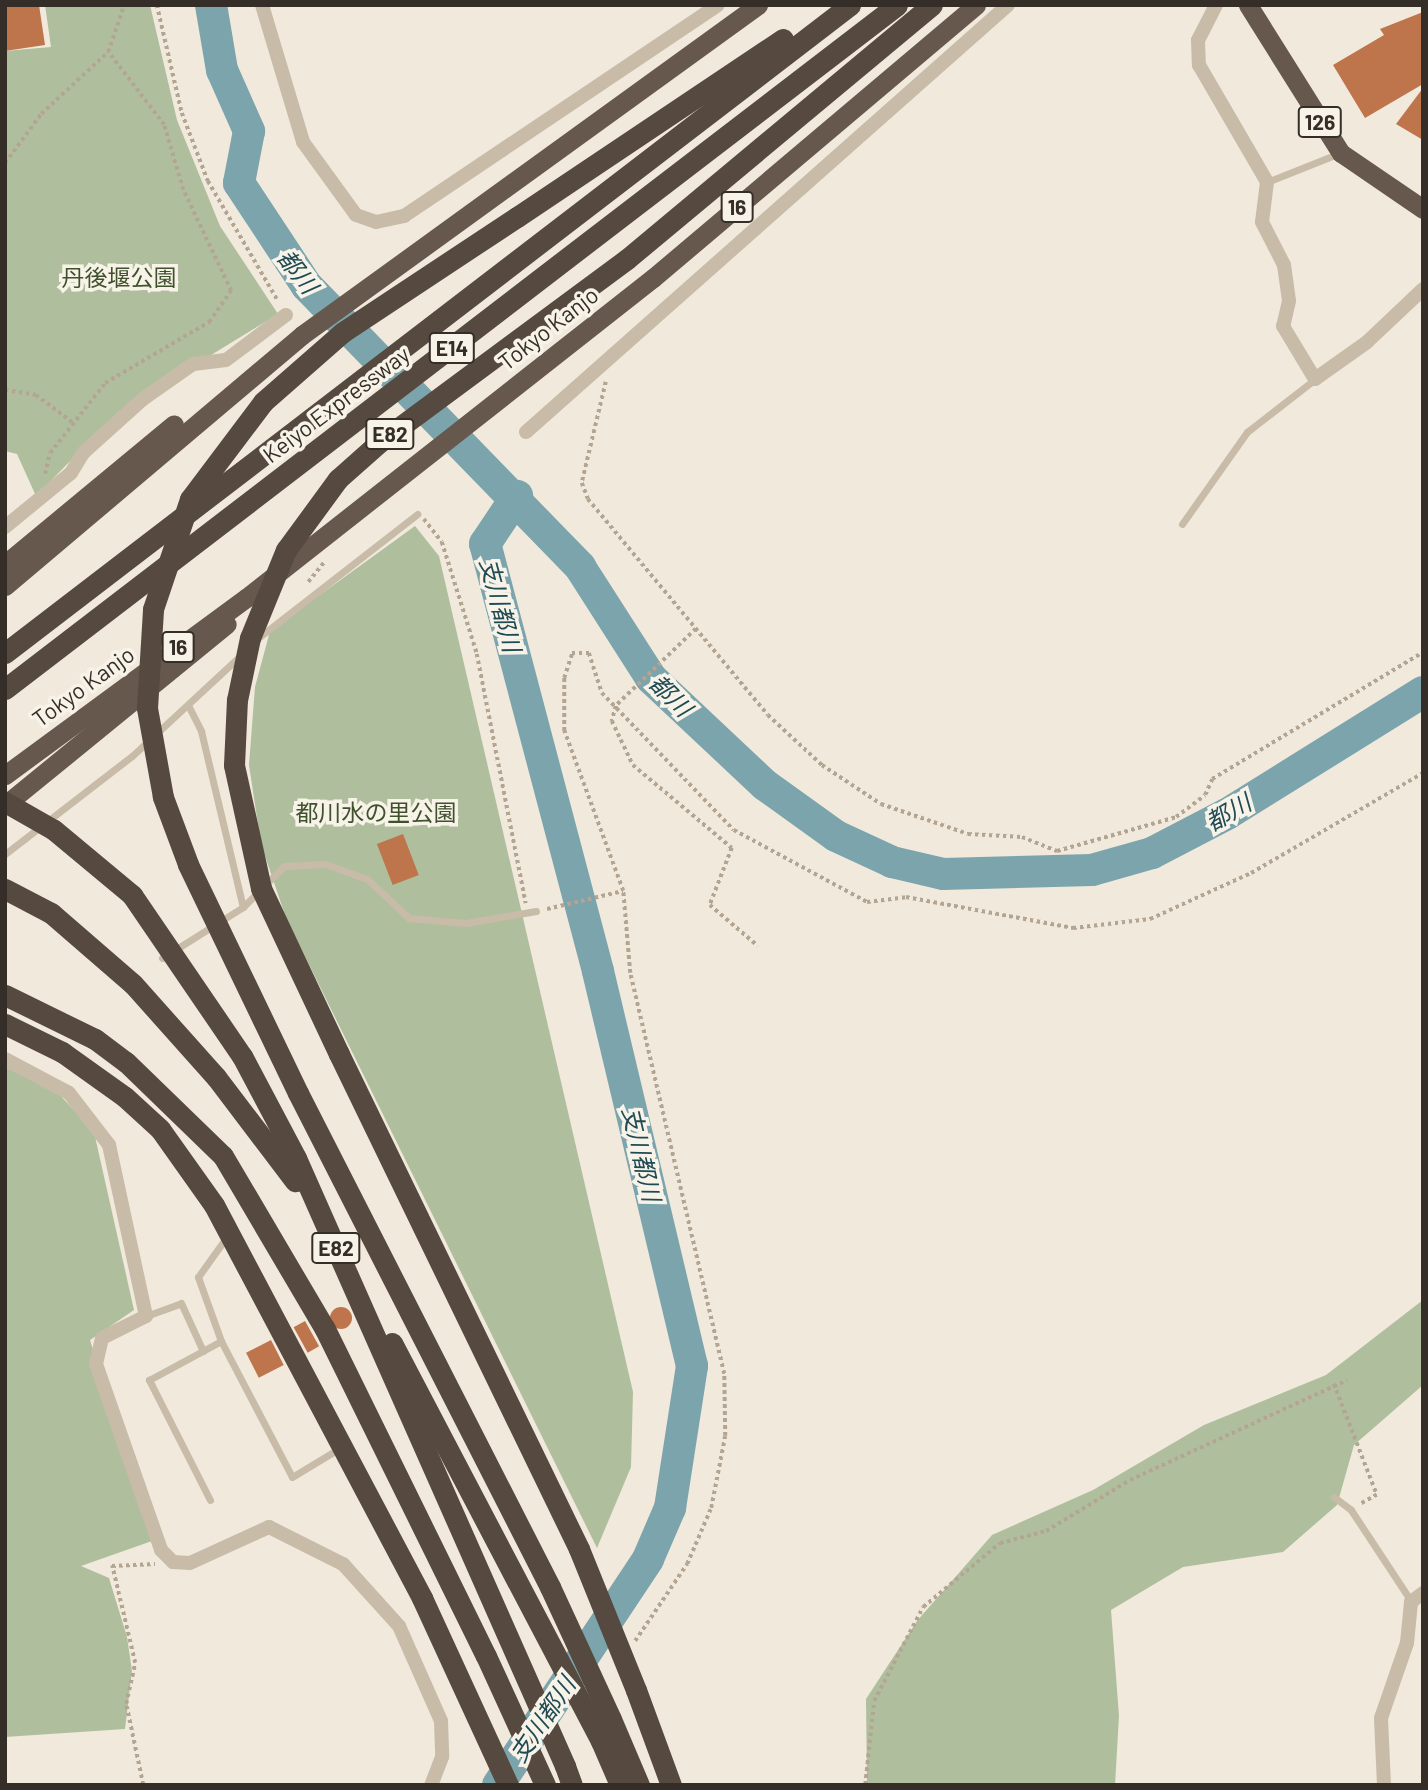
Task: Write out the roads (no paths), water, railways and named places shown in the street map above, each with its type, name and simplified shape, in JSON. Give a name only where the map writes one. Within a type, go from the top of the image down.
[{"type":"highway","points":[[5,564],[125,460],[248,376],[391,269],[758,5]]},
{"type":"highway","name":"E82","points":[[639,1785],[550,1587],[298,1093],[183,852],[155,761],[148,642],[178,523],[240,428],[343,332],[830,5]]},
{"type":"highway","name":"Keiyo Expressway","points":[[5,653],[850,5]]},
{"type":"highway","name":"Keiyo Expressway","points":[[5,688],[897,5]]},
{"type":"highway","name":"E82","points":[[671,1785],[579,1549],[261,888],[234,765],[237,700],[250,638],[286,550],[329,490],[372,448],[627,259],[932,5]]},
{"type":"highway","name":"Tokyo Kanjo","points":[[5,775],[246,598],[653,278],[976,5]]},
{"type":"highway","name":"126","points":[[1248,5],[1341,153],[1423,209]]},
{"type":"highway","points":[[5,586],[248,376]]},
{"type":"highway","points":[[5,803],[183,665],[246,598]]},
{"type":"highway","name":"E82","points":[[5,803],[54,830],[132,895],[242,1056],[296,1158],[572,1785]]},
{"type":"highway","name":"E82","points":[[5,889],[51,913],[133,984],[269,1143],[398,1353],[601,1741],[620,1785]]},
{"type":"highway","points":[[5,995],[95,1039],[183,1111],[223,1156],[325,1329],[486,1657],[544,1785]]},
{"type":"highway","points":[[5,1024],[62,1052],[125,1097],[160,1129],[230,1232],[462,1681],[508,1785]]},
{"type":"street","points":[[262,5],[303,142],[365,222],[404,216],[718,5]]},
{"type":"street","points":[[526,432],[604,366],[613,349],[1008,5]]},
{"type":"street","points":[[1216,5],[1198,40],[1199,65],[1267,182],[1262,222],[1284,265],[1289,301],[1283,326],[1315,379],[1367,342],[1423,289]]},
{"type":"street","points":[[5,527],[53,490],[143,399],[194,364],[226,360],[286,315]]},
{"type":"street","points":[[5,1059],[69,1093],[109,1145],[146,1316],[102,1338],[94,1353],[166,1557],[190,1563],[269,1527],[343,1564],[400,1626],[441,1721],[445,1738],[431,1785]]},
{"type":"street","points":[[1384,1785],[1381,1718],[1406,1643],[1417,1598]]},
{"type":"lane","points":[[1267,182],[1341,153]]},
{"type":"lane","points":[[1182,524],[1247,432],[1315,379]]},
{"type":"lane","points":[[5,854],[189,706],[283,614],[417,514]]},
{"type":"lane","points":[[189,706],[201,731],[243,907]]},
{"type":"lane","points":[[162,958],[243,907],[284,866],[325,864],[367,879],[409,918],[466,923],[536,911]]},
{"type":"lane","points":[[230,1232],[198,1277],[221,1341],[292,1477],[342,1447]]},
{"type":"lane","points":[[146,1316],[181,1303],[202,1351]]},
{"type":"lane","points":[[210,1500],[149,1380],[221,1341]]},
{"type":"lane","points":[[1334,1497],[1351,1510],[1417,1598]]},
{"type":"waterway","name":"都川","points":[[211,5],[222,70],[249,131],[239,183],[307,286],[580,567],[651,678],[765,785],[836,836],[892,862],[943,874],[1092,870],[1152,853],[1227,814],[1423,692]]},
{"type":"waterway","name":"支川都川","points":[[498,1785],[648,1559],[670,1508],[692,1366],[598,971],[485,544],[517,496]]},
{"type":"park label","name":"丹後堰公園","points":[[119,277]]},
{"type":"park label","name":"都川水の里公園","points":[[376,812]]}]
